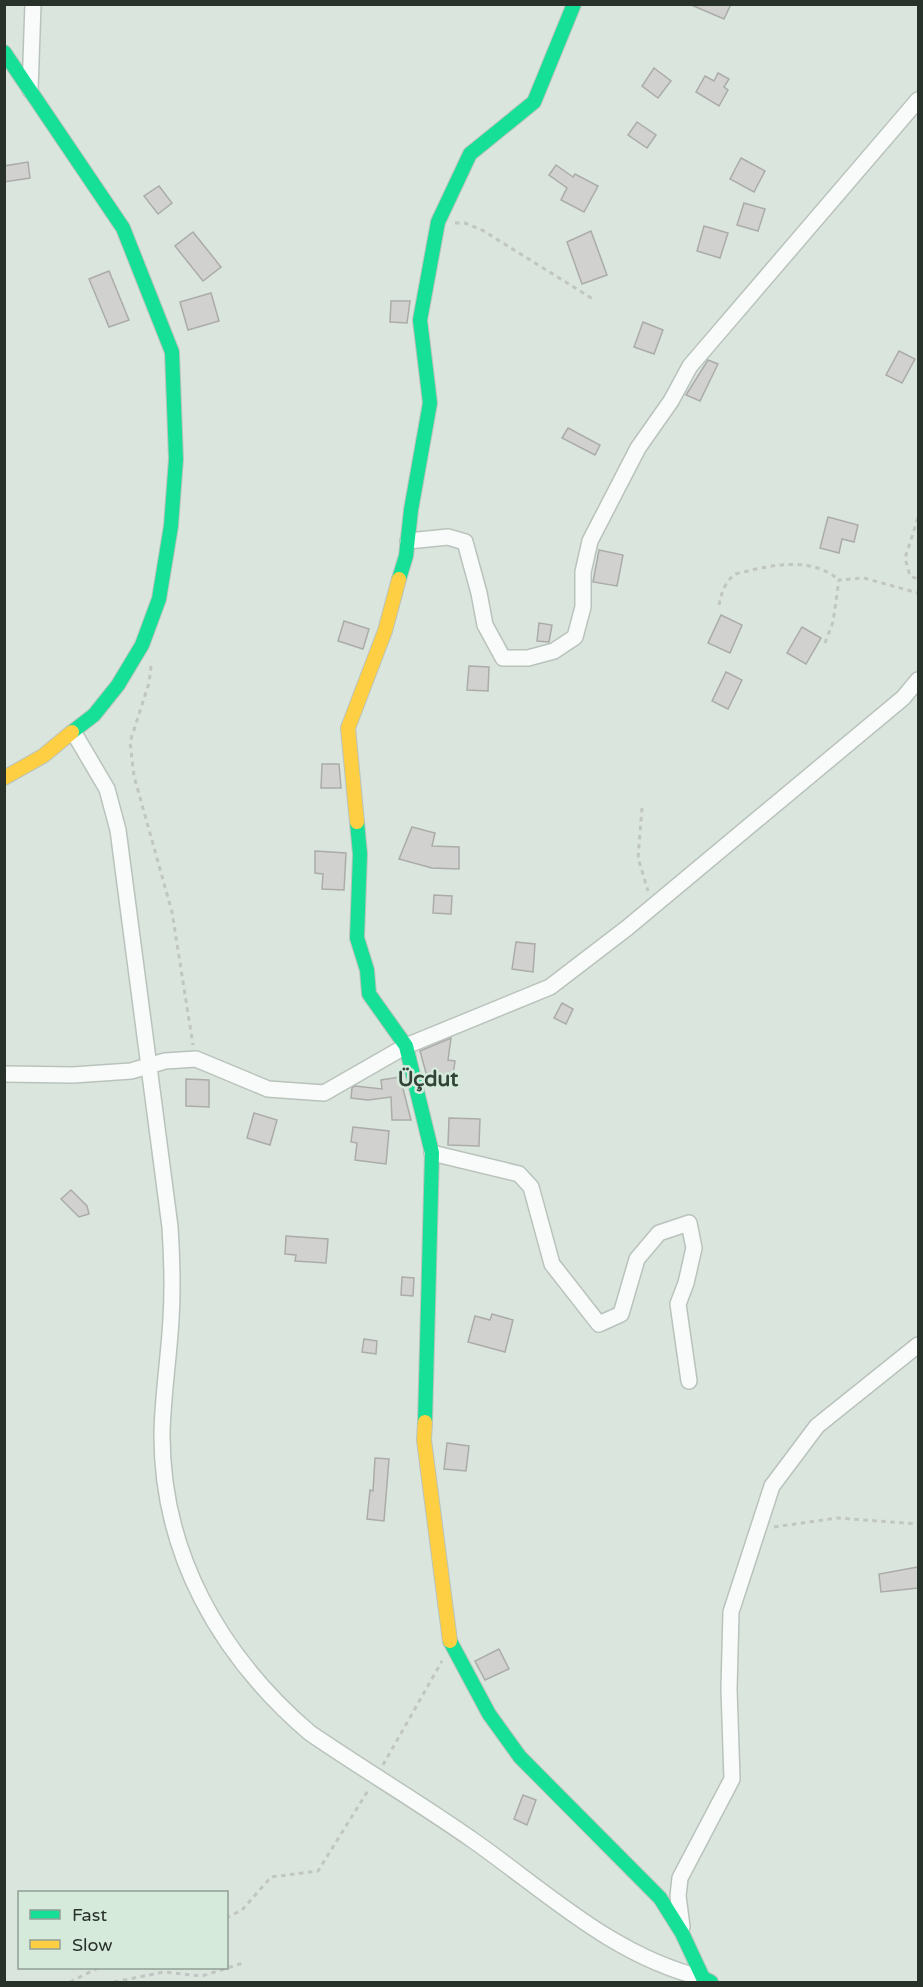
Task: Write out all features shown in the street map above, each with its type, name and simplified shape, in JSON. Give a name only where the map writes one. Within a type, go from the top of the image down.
[{"type":"street","points":[[30,90],[33,4]]},
{"type":"street","points":[[574,4],[534,102],[470,154],[438,222],[420,320],[430,402],[406,556],[385,632],[348,728],[360,854],[357,938],[367,970],[369,994],[406,1046],[432,1153],[424,1440],[445,1615],[451,1644],[489,1713],[520,1757],[660,1898],[707,1980]]},
{"type":"street","points":[[4,52],[123,228],[172,352],[176,459],[171,526],[159,599],[142,645],[118,685],[74,733],[43,756],[4,778]]},
{"type":"street","points":[[408,542],[448,537],[465,542],[479,593],[484,625],[503,658],[528,658],[555,651],[575,637],[583,607],[583,572],[590,541],[638,448],[671,401],[690,366],[918,100]]},
{"type":"street","points":[[4,1074],[73,1075],[130,1071],[150,1065],[196,1059],[268,1089],[324,1093],[406,1046],[550,987],[653,907],[903,698],[918,680]]},
{"type":"street","points":[[74,733],[100,774],[116,817],[150,1065],[172,1257],[163,1459],[170,1509],[182,1556],[210,1616],[246,1669],[273,1699],[310,1733],[472,1840],[548,1898],[614,1943],[657,1964],[707,1980]]},
{"type":"street","points":[[432,1153],[519,1174],[531,1187],[552,1264],[599,1324],[621,1314],[637,1259],[660,1233],[689,1223],[694,1248],[686,1283],[678,1304],[688,1381]]},
{"type":"street","points":[[682,1933],[678,1896],[680,1878],[732,1779],[729,1689],[730,1612],[772,1486],[817,1426],[918,1345]]},
{"type":"path","points":[[438,222],[465,223],[482,230],[593,299]]},
{"type":"path","points":[[918,518],[905,558],[910,576],[918,579]]},
{"type":"path","points":[[720,605],[722,591],[734,574],[774,565],[801,565],[828,571],[838,580],[864,578],[918,593]]},
{"type":"path","points":[[825,643],[833,622],[838,580]]},
{"type":"path","points":[[152,662],[149,683],[130,742],[134,776],[172,912],[196,1059]]},
{"type":"path","points":[[642,808],[638,858],[653,907]]},
{"type":"path","points":[[758,1529],[837,1518],[918,1524]]},
{"type":"path","points":[[228,1917],[242,1910],[271,1877],[318,1871],[375,1778],[451,1644]]},
{"type":"path","points":[[228,1968],[243,1963]]},
{"type":"path","points":[[70,1983],[96,1969]]},
{"type":"path","points":[[114,1983],[164,1972],[202,1976],[224,1969]]},
{"type":"building","points":[[689,4],[731,4],[724,19]]},
{"type":"building","points":[[654,68],[671,81],[658,98],[642,86]]},
{"type":"building","points":[[718,73],[729,79],[724,87],[728,90],[719,106],[696,92],[705,76],[714,81]]},
{"type":"building","points":[[637,122],[656,135],[647,148],[628,135]]},
{"type":"building","points":[[741,158],[765,171],[754,192],[730,179]]},
{"type":"building","points":[[28,162],[30,178],[4,182],[4,166]]},
{"type":"building","points":[[556,165],[573,177],[575,174],[598,186],[584,212],[561,200],[567,188],[549,175]]},
{"type":"building","points":[[159,186],[172,203],[158,214],[144,196]]},
{"type":"building","points":[[744,203],[765,209],[758,231],[737,225]]},
{"type":"building","points":[[704,226],[728,233],[720,258],[697,251]]},
{"type":"building","points":[[591,231],[607,275],[582,284],[567,242]]},
{"type":"building","points":[[193,232],[221,267],[203,281],[175,246]]},
{"type":"building","points":[[109,271],[129,320],[109,327],[89,279]]},
{"type":"building","points":[[211,293],[219,321],[188,330],[180,302]]},
{"type":"building","points":[[391,301],[410,301],[407,323],[390,322]]},
{"type":"building","points":[[643,322],[663,330],[654,354],[634,347]]},
{"type":"building","points":[[899,351],[915,359],[902,383],[886,375]]},
{"type":"building","points":[[708,360],[718,364],[700,401],[686,395]]},
{"type":"building","points":[[568,428],[600,445],[595,455],[562,438]]},
{"type":"building","points":[[828,517],[858,525],[854,542],[842,539],[839,553],[820,548]]},
{"type":"building","points":[[599,550],[623,555],[617,586],[593,582]]},
{"type":"building","points":[[721,615],[742,625],[730,653],[708,643]]},
{"type":"building","points":[[344,621],[369,629],[363,649],[338,641]]},
{"type":"building","points":[[539,623],[552,625],[549,642],[537,641]]},
{"type":"building","points":[[802,627],[821,638],[806,664],[787,653]]},
{"type":"building","points":[[469,666],[489,667],[488,691],[467,690]]},
{"type":"building","points":[[726,672],[742,680],[728,709],[712,701]]},
{"type":"building","points":[[322,764],[339,764],[341,788],[321,788]]},
{"type":"building","points":[[412,827],[435,833],[432,846],[459,847],[459,869],[432,868],[399,859]]},
{"type":"building","points":[[315,851],[346,853],[344,890],[322,889],[323,874],[315,873]]},
{"type":"building","points":[[434,895],[452,896],[451,914],[433,913]]},
{"type":"building","points":[[516,942],[535,944],[533,972],[512,969]]},
{"type":"building","points":[[562,1003],[573,1009],[566,1024],[554,1018]]},
{"type":"building","points":[[451,1038],[448,1060],[455,1061],[452,1082],[433,1080],[434,1074],[426,1073],[420,1051]]},
{"type":"building","points":[[400,1077],[411,1120],[392,1120],[391,1097],[368,1100],[351,1098],[352,1088],[355,1086],[382,1089],[381,1080]]},
{"type":"building","points":[[186,1079],[209,1080],[209,1107],[186,1106]]},
{"type":"building","points":[[254,1113],[277,1120],[270,1145],[247,1138]]},
{"type":"building","points":[[449,1118],[480,1119],[479,1146],[448,1145]]},
{"type":"building","points":[[353,1127],[389,1131],[386,1164],[355,1160],[357,1143],[351,1142]]},
{"type":"building","points":[[71,1190],[87,1206],[89,1214],[79,1217],[61,1199]]},
{"type":"building","points":[[286,1236],[328,1239],[326,1263],[295,1261],[296,1255],[285,1254]]},
{"type":"building","points":[[402,1277],[414,1278],[413,1296],[401,1295]]},
{"type":"building","points":[[492,1314],[513,1320],[505,1352],[468,1342],[475,1316],[490,1320]]},
{"type":"building","points":[[364,1339],[377,1341],[376,1354],[362,1352]]},
{"type":"building","points":[[447,1443],[469,1446],[466,1471],[444,1469]]},
{"type":"building","points":[[375,1458],[389,1459],[384,1521],[367,1519],[370,1490],[373,1491]]},
{"type":"building","points":[[918,1567],[918,1588],[881,1592],[879,1574]]},
{"type":"building","points":[[499,1649],[509,1669],[485,1680],[475,1661]]},
{"type":"building","points":[[523,1795],[536,1800],[527,1825],[514,1819]]},
{"type":"traffic: fast","points":[[399,579],[406,556],[411,510],[430,403],[420,320],[438,222],[470,154],[534,102],[574,4]]},
{"type":"traffic: fast","points":[[4,52],[123,228],[172,352],[176,459],[171,526],[159,599],[142,645],[118,685],[94,715],[72,732]]},
{"type":"traffic: fast","points":[[357,822],[360,854],[357,938],[367,970],[369,994],[406,1046],[432,1153],[425,1422]]},
{"type":"traffic: fast","points":[[450,1641],[489,1714],[520,1757],[660,1898],[682,1933],[703,1978],[711,1982]]},
{"type":"traffic: slow","points":[[357,822],[348,728],[385,631],[399,579]]},
{"type":"traffic: slow","points":[[4,778],[43,756],[72,732]]},
{"type":"traffic: slow","points":[[425,1422],[424,1440],[450,1641]]},
{"type":"district","name":"Üçdut","points":[[428,1079]]}]
